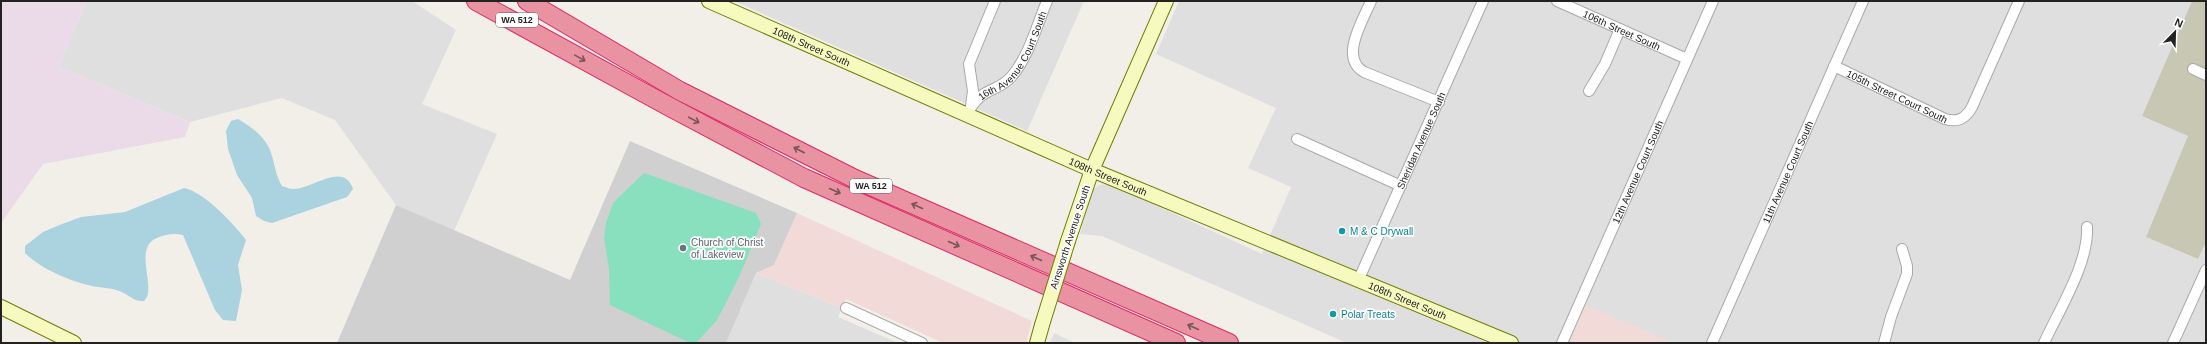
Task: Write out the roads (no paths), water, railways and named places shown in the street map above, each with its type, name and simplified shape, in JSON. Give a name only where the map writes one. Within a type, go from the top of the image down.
[{"type":"highway","points":[[476,1],[546,39]]},
{"type":"highway","name":"WA 512","points":[[489,1],[546,39],[675,110],[804,178],[1176,343]]},
{"type":"highway","name":"WA 512","points":[[527,1],[680,91],[855,179],[1229,343]]},
{"type":"street","name":"108th Street South","points":[[709,1],[969,110],[1092,170],[1511,343]]},
{"type":"street","name":"16th Avenue Court South","points":[[969,110],[972,91],[969,64],[995,1]]},
{"type":"street","name":"16th Avenue Court South","points":[[969,110],[982,94],[1006,82],[1016,70],[1047,1]]},
{"type":"street","name":"Ainsworth Avenue South","points":[[1037,343],[1068,241],[1092,170],[1166,1]]},
{"type":"street","points":[[1371,1],[1356,36],[1353,55],[1357,67],[1364,72],[1439,102]]},
{"type":"street","name":"Sheridan Avenue South","points":[[1358,281],[1484,1]]},
{"type":"street","name":"12th Avenue Court South","points":[[1562,343],[1713,1]]},
{"type":"street","name":"11th Avenue Court South","points":[[1712,343],[1863,1]]},
{"type":"street","name":"105th Street Court South","points":[[1834,66],[1945,119],[1961,119],[1972,107],[2019,1]]},
{"type":"street","name":"106th Street South","points":[[1559,2],[1687,59]]},
{"type":"street","points":[[1589,91],[1603,68],[1620,29]]},
{"type":"street","points":[[2193,69],[2206,75]]},
{"type":"street","points":[[1297,139],[1401,186]]},
{"type":"street","points":[[2044,343],[2081,264],[2086,248],[2086,227]]},
{"type":"street","points":[[1884,343],[1891,317],[1907,274],[1907,266],[1902,249]]},
{"type":"street","points":[[2173,343],[2206,270]]},
{"type":"street","points":[[1,307],[74,343]]},
{"type":"street","points":[[846,308],[922,343]]},
{"type":"water","points":[[238,119],[259,134],[267,144],[282,186],[292,189],[301,188],[327,178],[343,177],[349,181],[353,189],[347,197],[272,223],[264,221],[256,216],[252,198],[237,175],[228,149],[226,131],[231,121]]},
{"type":"water","points":[[184,188],[192,190],[209,202],[227,218],[246,240],[238,265],[242,290],[236,321],[223,320],[215,310],[183,235],[171,234],[159,237],[152,241],[148,247],[146,262],[148,293],[144,301],[134,299],[122,292],[88,285],[63,277],[38,264],[25,253],[25,246],[43,232],[62,224],[81,217],[125,212]]},
{"type":"place","name":"M & C Drywall","points":[[1342,231]]},
{"type":"place","name":"Church of Christ of Lakeview","points":[[683,248]]},
{"type":"place","name":"Polar Treats","points":[[1333,314]]}]
